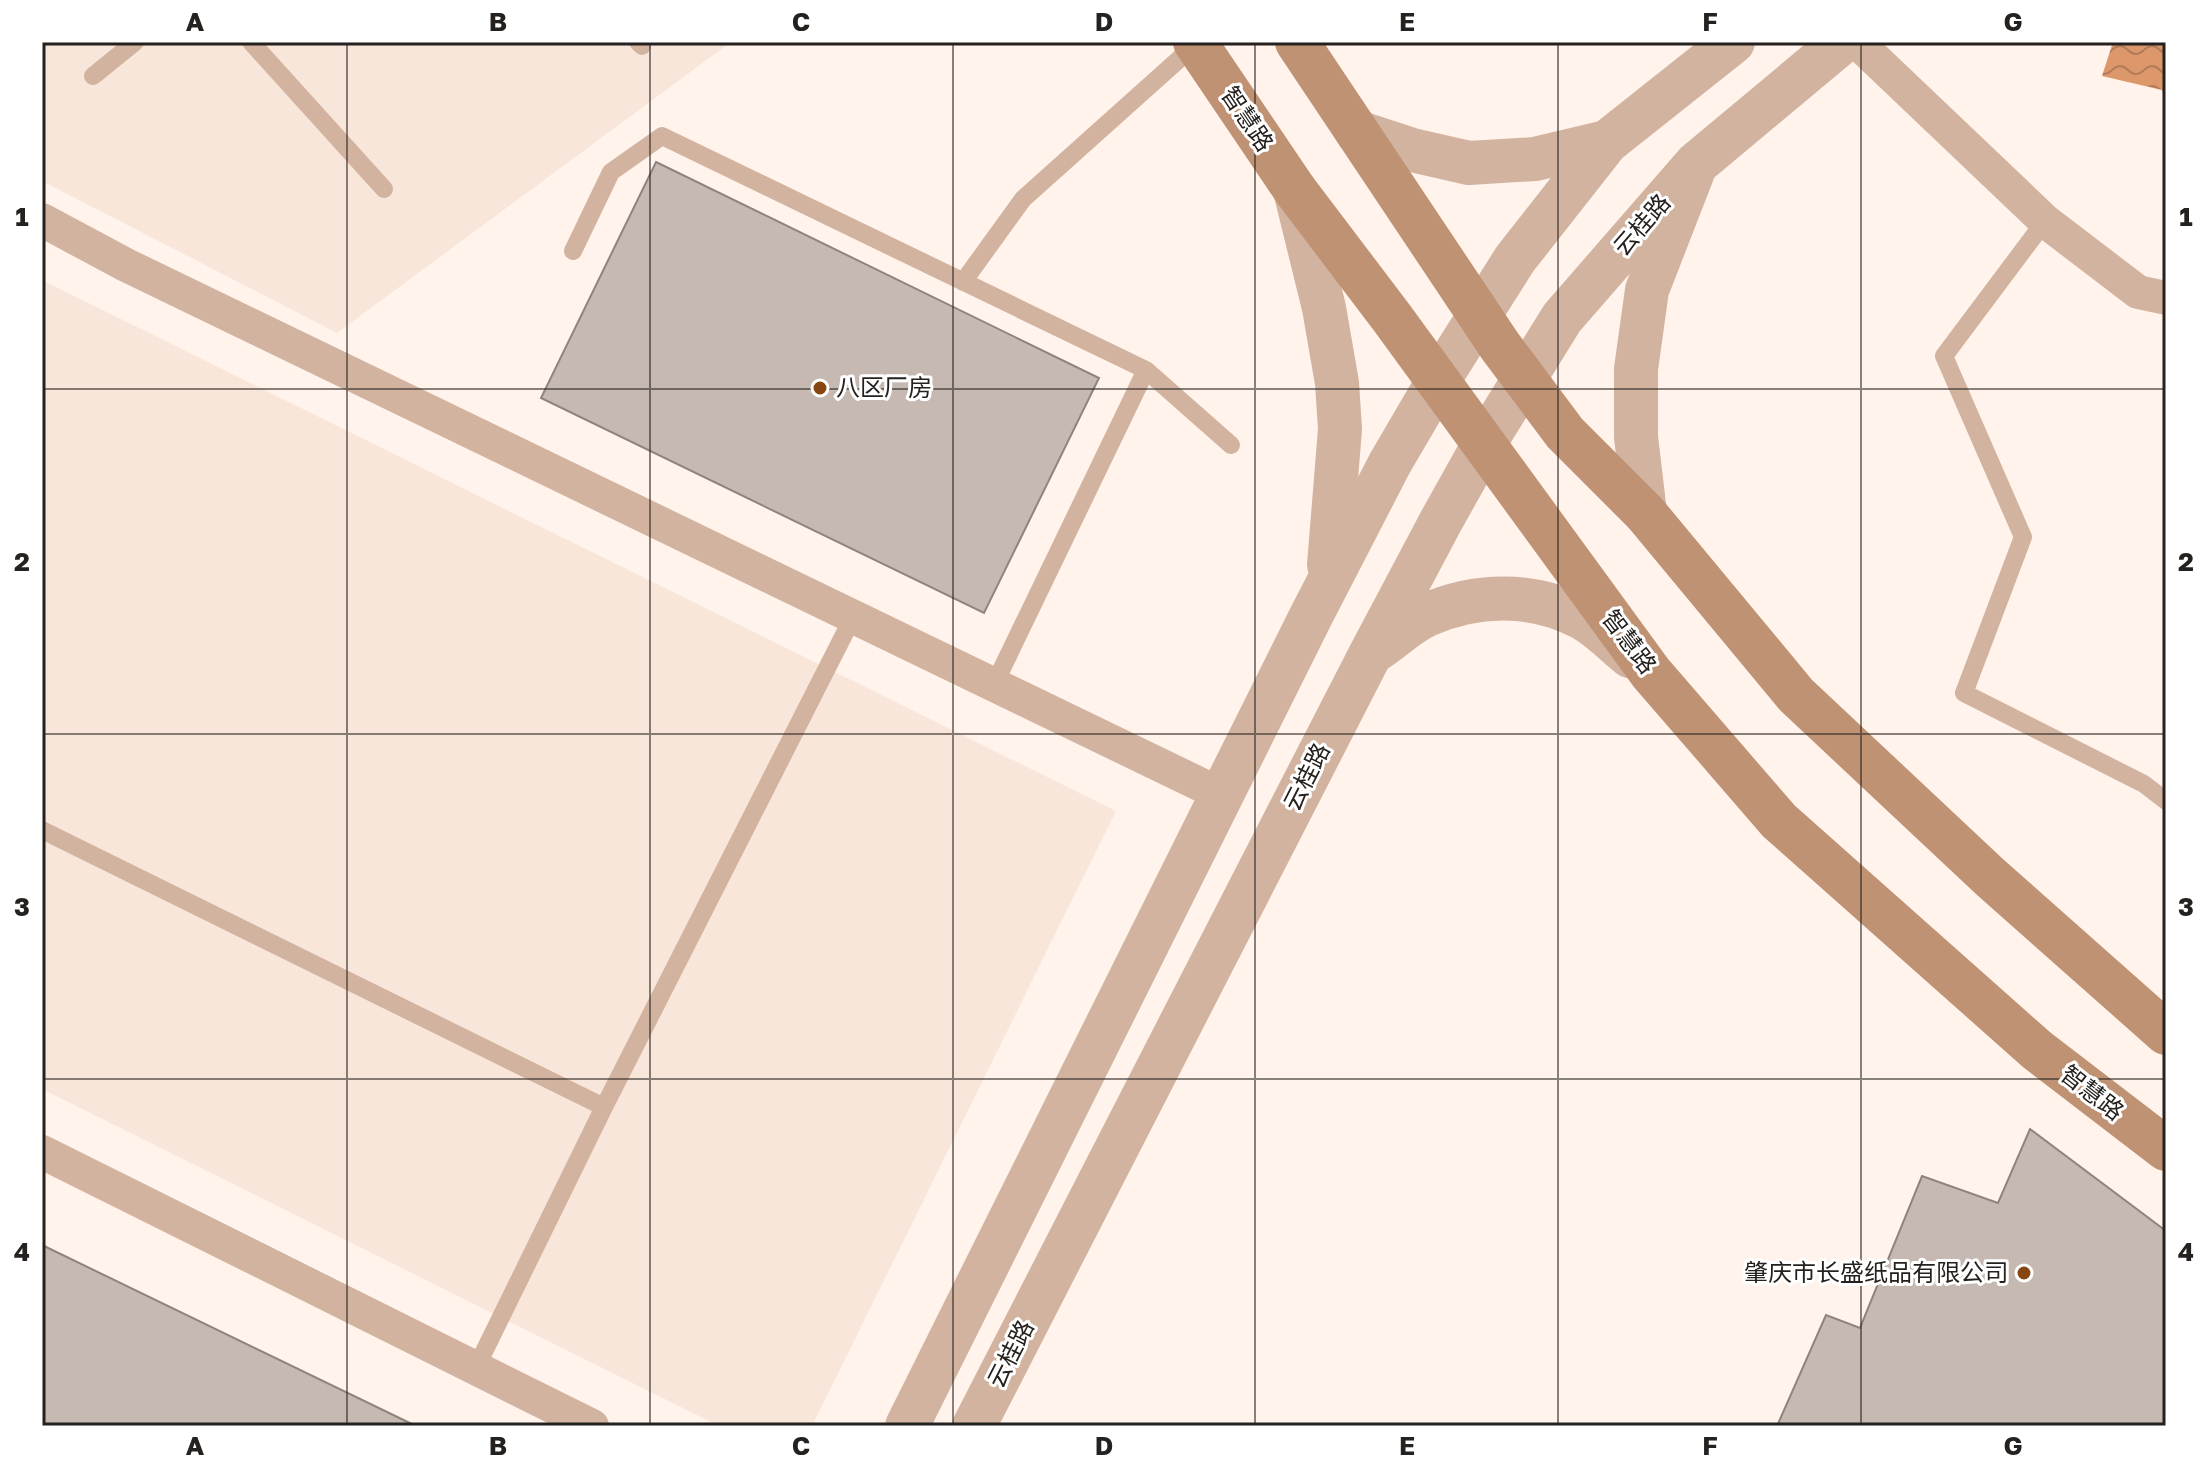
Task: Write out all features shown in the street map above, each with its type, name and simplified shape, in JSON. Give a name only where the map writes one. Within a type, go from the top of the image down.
[{"type":"main road","points":[[1297,42],[1480,316],[1565,433],[1645,513],[1796,695],[1990,877],[2166,1033]]},
{"type":"main road","name":"智慧路","points":[[1196,43],[1295,190],[1651,673],[1779,821],[2037,1050],[2166,1149]]},
{"type":"street","points":[[907,1426],[1328,584],[1390,463],[1438,381],[1515,259],[1607,142],[1733,42]]},
{"type":"street","name":"云桂路","points":[[974,1426],[1441,521],[1484,444],[1562,318],[1696,164],[1842,42]]},
{"type":"street","points":[[1857,42],[2045,221],[2138,292],[2166,298]]},
{"type":"street","points":[[1357,132],[1412,150],[1469,163],[1535,159],[1607,142]]},
{"type":"street","points":[[1645,513],[1636,437],[1636,369],[1647,290],[1696,164]]},
{"type":"street","points":[[1295,190],[1324,308],[1337,383],[1340,429],[1328,584]]},
{"type":"street","points":[[42,220],[126,265],[1222,795]]},
{"type":"street","points":[[1371,653],[1426,615],[1469,602],[1505,597],[1545,603],[1583,618],[1651,673]]},
{"type":"street","points":[[42,1152],[592,1426]]},
{"type":"lane","points":[[93,76],[135,42]]},
{"type":"lane","points":[[251,42],[384,189]]},
{"type":"lane","points":[[963,282],[1023,199],[1196,43]]},
{"type":"lane","points":[[573,251],[611,172],[662,136],[1146,370],[1231,445]]},
{"type":"lane","points":[[2045,221],[1944,356],[2023,537],[1964,693],[2144,784],[2166,801]]},
{"type":"lane","points":[[994,685],[1146,370]]},
{"type":"lane","points":[[476,1368],[604,1107],[853,617]]},
{"type":"lane","points":[[42,830],[604,1107]]},
{"type":"shaded area","points":[[42,42],[731,42],[337,333],[42,181]]},
{"type":"shaded area","points":[[42,280],[1116,811],[812,1426],[719,1426],[42,1089]]},
{"type":"water","points":[[2113,42],[2166,42],[2166,102],[2162,90],[2102,76]]},
{"type":"building","name":"八区厂房","points":[[656,162],[1099,378],[984,613],[541,398]]},
{"type":"building","name":"肇庆市长盛纸品有限公司","points":[[2030,1129],[2166,1231],[2166,1426],[1777,1426],[1826,1315],[1860,1328],[1922,1176],[1998,1203]]},
{"type":"building","points":[[42,1245],[416,1426],[42,1426]]},
{"type":"place","name":"八区厂房","points":[[820,388]]},
{"type":"place","name":"肇庆市长盛纸品有限公司","points":[[2024,1273]]}]
